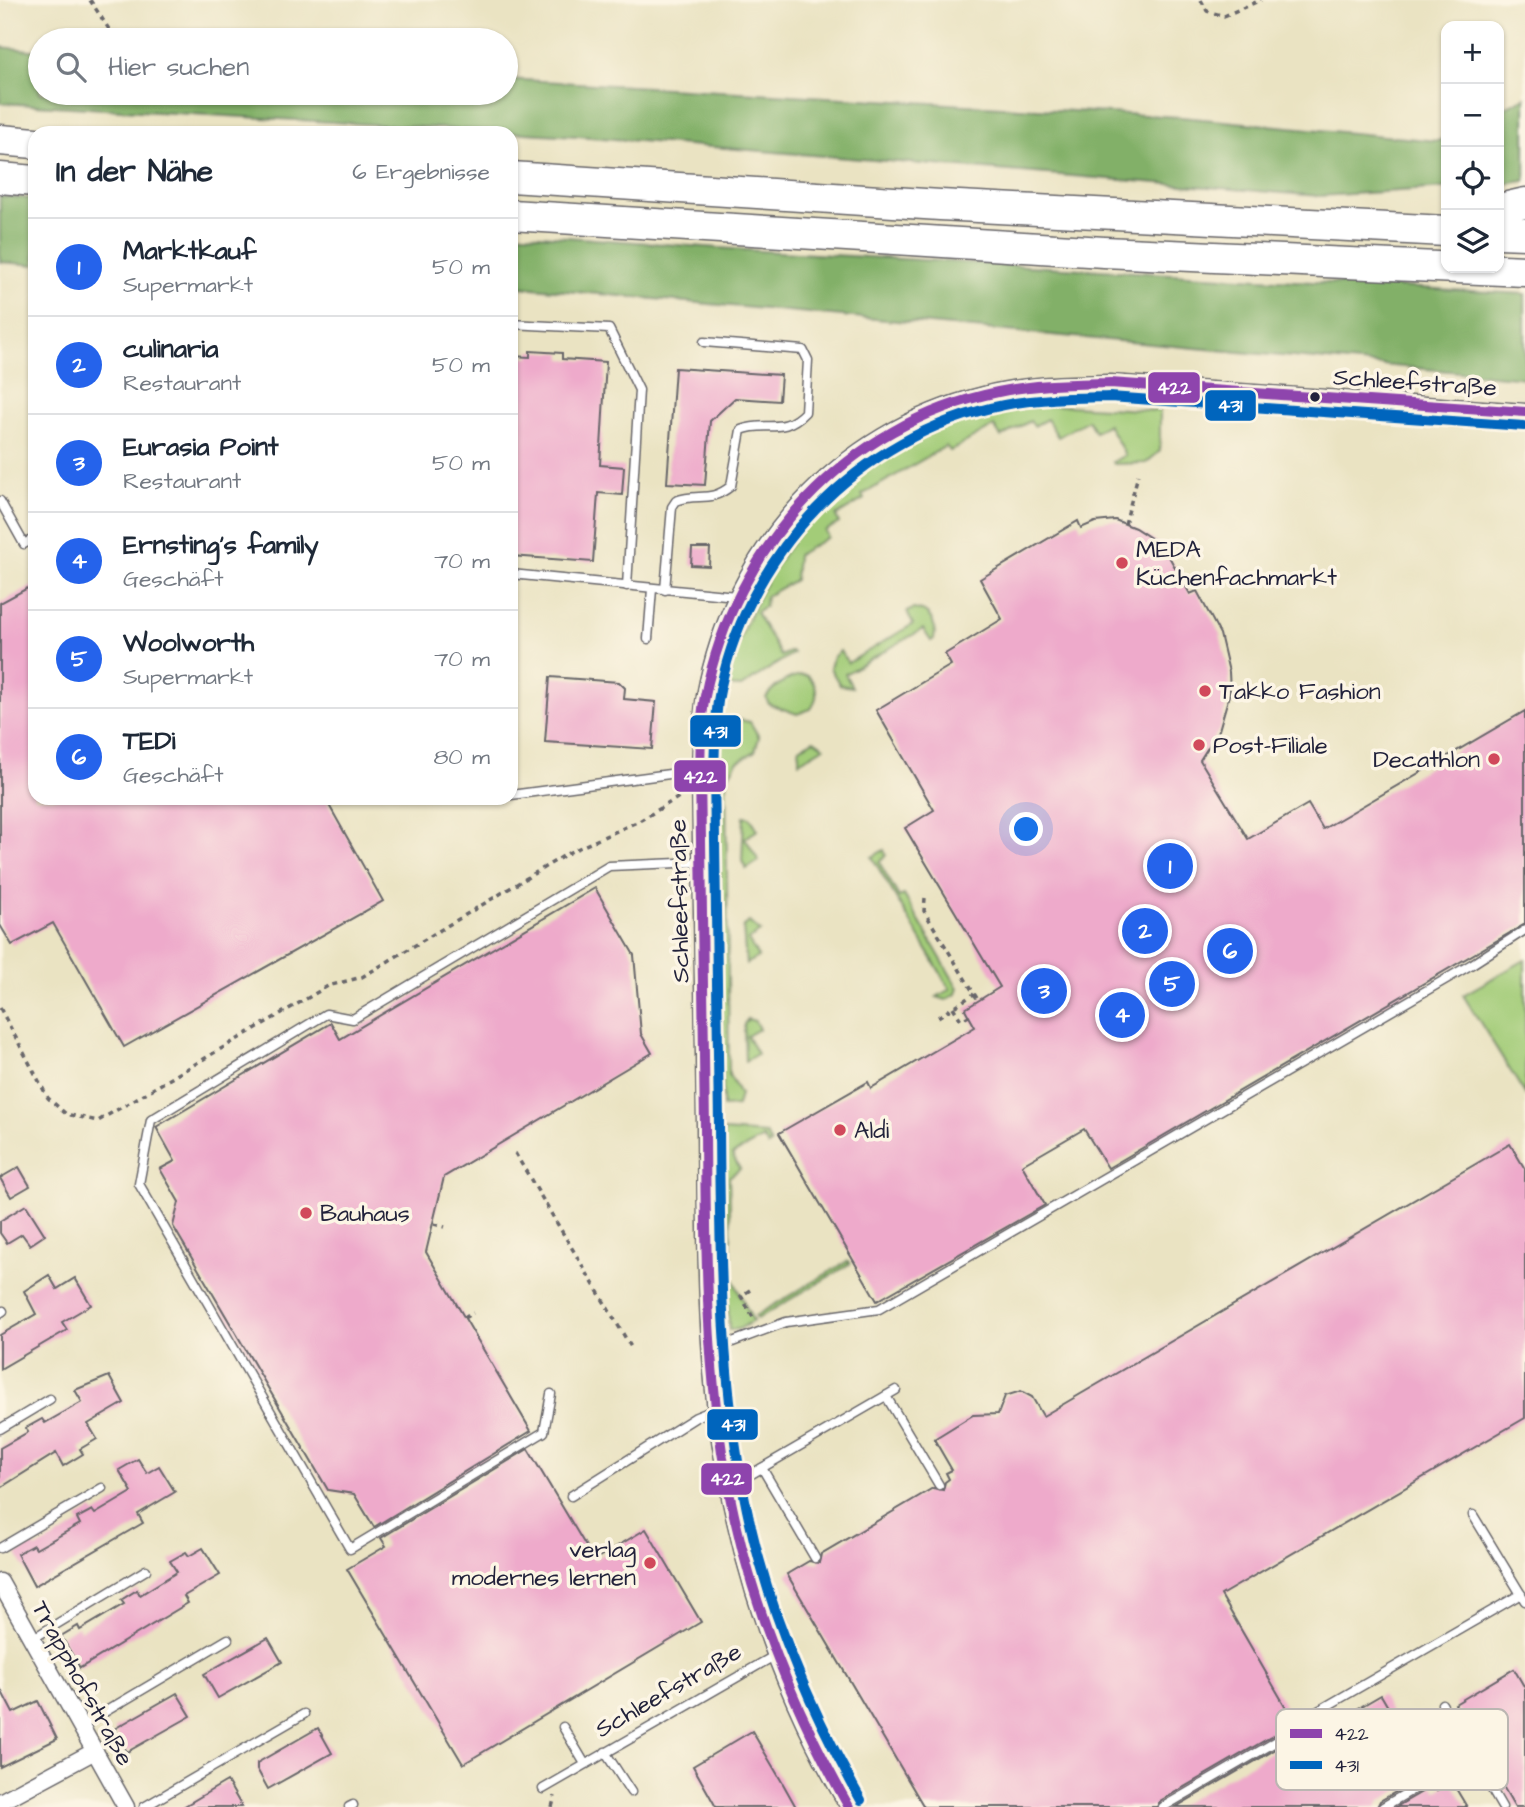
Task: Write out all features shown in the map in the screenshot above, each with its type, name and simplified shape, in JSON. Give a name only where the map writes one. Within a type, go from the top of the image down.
[{"type":"highway","points":[[0,140],[28,142]]},
{"type":"highway","points":[[518,177],[940,205],[1441,231]]},
{"type":"highway","points":[[0,178],[28,180]]},
{"type":"highway","points":[[1504,208],[1525,204]]},
{"type":"highway","points":[[518,215],[1104,252],[1525,271]]},
{"type":"highway","points":[[1404,230],[1441,221]]},
{"type":"highway","points":[[1504,233],[1525,234]]},
{"type":"street","name":"Schleefstraße","points":[[849,1807],[799,1716],[774,1656],[746,1568],[728,1487],[716,1409],[711,1350],[700,776],[705,695],[714,657],[736,596],[770,539],[790,513],[841,464],[869,443],[921,415],[984,395],[1057,384],[1110,383],[1525,412]]},
{"type":"street","name":"Trapphofstraße","points":[[0,1582],[126,1807]]},
{"type":"street","points":[[0,1802],[95,1751]]},
{"type":"lane","points":[[518,324],[609,329],[639,390],[627,586]]},
{"type":"lane","points":[[665,590],[672,507],[676,500],[716,497],[731,486],[741,430],[752,426],[782,427],[794,423],[805,412],[808,360],[803,350],[704,342]]},
{"type":"lane","points":[[0,500],[24,544],[28,542]]},
{"type":"lane","points":[[518,575],[736,596]]},
{"type":"lane","points":[[648,639],[652,589]]},
{"type":"lane","points":[[518,794],[700,776]]},
{"type":"lane","points":[[551,1394],[544,1432],[350,1549],[139,1184],[151,1120],[326,1014],[353,1019],[609,866],[701,862]]},
{"type":"lane","points":[[711,1350],[786,1322],[879,1309],[1472,964],[1525,930]]},
{"type":"lane","points":[[728,1487],[896,1390]]},
{"type":"lane","points":[[887,1396],[939,1485]]},
{"type":"lane","points":[[0,1429],[50,1399]]},
{"type":"lane","points":[[571,1496],[696,1417],[716,1409]]},
{"type":"lane","points":[[911,1438],[920,1432]]},
{"type":"lane","points":[[762,1468],[815,1558]]},
{"type":"lane","points":[[0,1548],[102,1488]]},
{"type":"lane","points":[[1321,1709],[1523,1598],[1473,1514]]},
{"type":"lane","points":[[32,1639],[146,1570]]},
{"type":"lane","points":[[81,1726],[228,1639]]},
{"type":"lane","name":"Schleefstraße","points":[[543,1789],[774,1656]]},
{"type":"lane","points":[[1442,1704],[1445,1709]]},
{"type":"lane","points":[[144,1807],[304,1714]]},
{"type":"lane","name":"Schleefstraße","points":[[563,1727],[585,1763]]},
{"type":"lane","points":[[1163,1807],[1276,1742]]},
{"type":"lane","points":[[605,1752],[631,1792]]},
{"type":"lane","points":[[1384,1807],[1413,1790]]},
{"type":"lane","points":[[1492,1790],[1502,1807]]},
{"type":"path","points":[[90,0],[108,28]]},
{"type":"path","points":[[1201,0],[1207,11],[1215,16],[1230,16],[1261,0]]},
{"type":"path","points":[[1125,524],[1138,475]]},
{"type":"path","points":[[0,1009],[48,1098],[66,1114],[98,1121],[328,986],[362,977],[570,852],[642,820],[700,776]]},
{"type":"path","points":[[925,898],[924,911],[978,1000]]},
{"type":"path","points":[[937,1017],[974,994]]},
{"type":"path","points":[[953,1007],[961,1020],[969,1016]]},
{"type":"path","points":[[515,1153],[631,1347]]},
{"type":"path","points":[[434,1224],[445,1227]]},
{"type":"path","points":[[750,1290],[741,1296],[759,1332]]},
{"type":"path","points":[[464,1318],[473,1313]]},
{"type":"green space","points":[[0,47],[28,50],[28,105],[0,103]]},
{"type":"green space","points":[[518,80],[1181,117],[1441,140],[1441,188],[1319,196],[518,133],[518,126],[402,126],[35,105],[518,105]]},
{"type":"green space","points":[[1525,97],[1525,181],[1504,184],[1504,147],[1504,108]]},
{"type":"green space","points":[[0,196],[28,198],[28,264],[0,262]]},
{"type":"green space","points":[[518,234],[761,251],[1525,294],[1525,378],[518,287]]},
{"type":"green space","points":[[1052,405],[1160,411],[1160,451],[1146,463],[1114,464],[1113,462],[1125,455],[1108,424],[1095,432],[1088,420],[1058,437],[1047,419],[1034,426],[1030,421],[1001,437],[994,426],[950,451],[946,446],[862,495],[864,499],[836,516],[839,523],[825,531],[828,537],[797,555],[795,580],[766,596],[765,606],[756,612],[781,656],[791,651],[793,653],[741,687],[726,686],[744,629],[769,576],[802,530],[841,489],[886,455],[937,430],[992,413]]},
{"type":"green space","points":[[913,609],[924,612],[931,618],[934,639],[931,641],[923,629],[845,674],[852,687],[840,685],[830,668],[833,657],[840,651],[848,663],[913,624],[907,612]]},
{"type":"green space","points":[[801,675],[808,676],[814,684],[816,692],[811,709],[797,714],[769,704],[766,698],[776,686]]},
{"type":"green space","points":[[721,716],[750,722],[759,737],[755,751],[737,762],[726,779],[729,1075],[740,1094],[737,1106],[723,1107],[719,751]]},
{"type":"green space","points":[[814,740],[824,747],[799,762],[799,748]]},
{"type":"green space","points":[[744,816],[750,817],[758,830],[745,838],[759,861],[746,869],[742,861]]},
{"type":"green space","points":[[884,850],[886,855],[879,862],[899,897],[904,895],[958,988],[956,994],[946,1000],[937,997],[950,989],[872,857]]},
{"type":"green space","points":[[749,922],[760,932],[748,940],[758,957],[746,964],[743,927]]},
{"type":"green space","points":[[1525,960],[1525,1094],[1463,995]]},
{"type":"green space","points":[[748,1019],[755,1021],[759,1029],[747,1036],[757,1054],[745,1061],[744,1024]]},
{"type":"green space","points":[[723,1131],[766,1134],[771,1144],[768,1146],[763,1138],[732,1155],[740,1169],[729,1177],[732,1277],[753,1321],[739,1329],[729,1330]]},
{"type":"green space","points":[[848,1261],[850,1264],[757,1319],[755,1316]]},
{"type":"building","points":[[530,351],[562,353],[562,359],[606,362],[600,465],[624,467],[622,495],[598,493],[593,562],[518,557],[518,356],[530,357]]},
{"type":"building","points":[[675,368],[781,375],[779,401],[735,398],[710,421],[705,485],[667,483]]},
{"type":"building","points":[[1115,520],[1135,528],[1163,546],[1190,594],[1197,591],[1220,634],[1229,672],[1230,692],[1219,730],[1200,760],[1248,839],[1308,804],[1323,829],[1525,711],[1525,924],[1108,1168],[1084,1129],[1022,1165],[1045,1205],[877,1301],[779,1133],[868,1082],[871,1088],[975,1027],[965,1009],[1000,987],[905,828],[934,810],[876,710],[951,665],[945,654],[1002,619],[980,579],[1078,521],[1081,528],[1095,522]]},
{"type":"building","points":[[692,548],[710,548],[709,566],[691,565]]},
{"type":"building","points":[[28,588],[28,805],[329,805],[383,901],[124,1047],[53,923],[12,945],[0,925],[0,603]]},
{"type":"building","points":[[550,677],[619,682],[625,688],[624,699],[656,702],[652,749],[545,742]]},
{"type":"building","name":"Bauhaus","points":[[595,888],[634,955],[641,1034],[652,1053],[444,1177],[426,1252],[531,1431],[374,1527],[354,1494],[328,1490],[173,1226],[179,1202],[160,1169],[175,1161],[156,1127],[331,1023],[340,1039]]},
{"type":"building","points":[[1510,1144],[1525,1169],[1525,1418],[1221,1595],[1287,1709],[1276,1709],[1276,1734],[1160,1801],[1157,1807],[924,1807],[787,1574],[809,1561],[819,1563],[821,1554],[933,1488],[943,1490],[949,1479],[946,1473],[952,1470],[934,1439],[973,1415],[998,1414],[1005,1396],[1021,1391],[1032,1397],[1043,1416]]},
{"type":"building","points":[[19,1167],[30,1186],[11,1197],[0,1178]]},
{"type":"building","points":[[26,1205],[45,1235],[30,1245],[22,1234],[7,1243],[0,1233],[0,1221]]},
{"type":"building","points":[[49,1275],[57,1289],[75,1278],[91,1305],[62,1322],[67,1330],[0,1369],[0,1335],[36,1314],[24,1291]]},
{"type":"building","points":[[109,1376],[124,1403],[88,1424],[97,1439],[80,1449],[83,1454],[63,1466],[56,1453],[0,1488],[0,1448],[28,1432],[26,1428],[42,1419],[45,1423],[82,1402],[75,1390]]},
{"type":"building","points":[[528,1449],[594,1560],[646,1529],[701,1622],[463,1764],[347,1569],[386,1546],[381,1538]]},
{"type":"building","points":[[138,1459],[147,1473],[159,1466],[175,1492],[138,1514],[143,1523],[34,1586],[17,1554],[33,1545],[36,1549],[80,1524],[77,1518],[92,1510],[95,1514],[132,1492],[119,1470]]},
{"type":"building","points":[[203,1548],[220,1575],[184,1596],[188,1603],[80,1668],[61,1636],[78,1626],[80,1630],[124,1604],[121,1600],[137,1590],[140,1595],[177,1572],[170,1561],[186,1552],[189,1556]]},
{"type":"building","points":[[268,1638],[282,1662],[218,1698],[204,1674]]},
{"type":"building","points":[[1514,1669],[1525,1688],[1525,1807],[1515,1807],[1505,1790],[1508,1790],[1508,1709],[1458,1709],[1455,1704]]},
{"type":"building","points":[[0,1688],[13,1713],[38,1701],[57,1739],[0,1767]]},
{"type":"building","points":[[177,1693],[191,1716],[127,1752],[114,1729]]},
{"type":"building","points":[[1381,1695],[1389,1709],[1357,1709]]},
{"type":"building","points":[[318,1728],[332,1753],[268,1789],[257,1769],[257,1763]]},
{"type":"building","points":[[752,1731],[796,1807],[716,1807],[693,1766]]},
{"type":"building","points":[[1276,1749],[1276,1790],[1399,1790],[1380,1801],[1377,1807],[1176,1807]]},
{"type":"building","points":[[227,1781],[242,1807],[183,1807],[210,1791]]},
{"type":"building","points":[[1425,1790],[1457,1790],[1467,1807],[1396,1807]]},
{"type":"transit line","name":"422","points":[[849,1807],[796,1702],[754,1592],[724,1467],[712,1371],[706,1225],[701,733],[705,696],[720,641],[742,590],[771,542],[806,499],[847,462],[893,431],[943,408],[998,392],[1040,386],[1110,383],[1525,412]]},
{"type":"transit line","name":"431","points":[[861,1800],[808,1695],[779,1623],[747,1510],[731,1414],[723,1318],[720,1222],[714,770],[718,701],[731,648],[753,598],[781,551],[816,510],[856,473],[901,443],[951,420],[1004,405],[1110,397],[1524,426]]},
{"type":"place","name":"MEDA Küchenfachmarkt","points":[[1122,563]]},
{"type":"place","name":"Takko Fashion","points":[[1205,691]]},
{"type":"place","name":"Post-Filiale","points":[[1199,745]]},
{"type":"place","name":"Decathlon","points":[[1494,759]]},
{"type":"place","name":"Marktkauf","points":[[1170,866]]},
{"type":"place","name":"culinaria","points":[[1145,931]]},
{"type":"place","name":"TEDi","points":[[1230,951]]},
{"type":"place","name":"Woolworth","points":[[1172,984]]},
{"type":"place","name":"Eurasia Point","points":[[1044,991]]},
{"type":"place","name":"Ernsting's family","points":[[1122,1015]]},
{"type":"place","name":"Aldi","points":[[840,1130]]},
{"type":"place","name":"Bauhaus","points":[[306,1213]]},
{"type":"place","name":"verlag modernes lernen","points":[[650,1563]]}]
